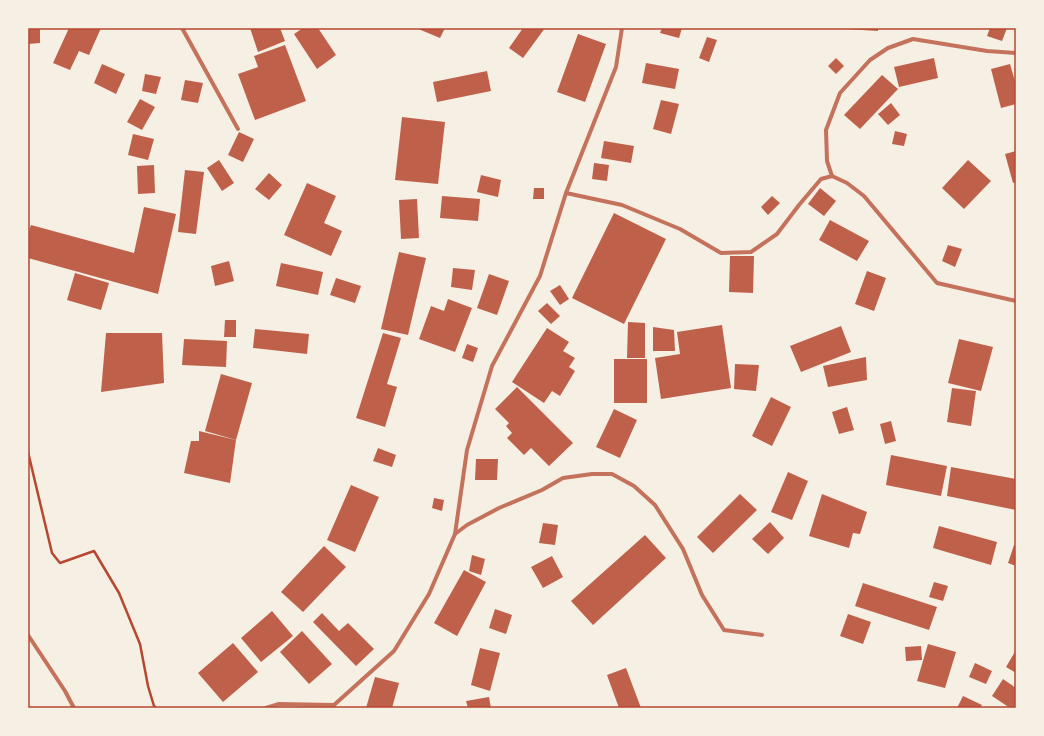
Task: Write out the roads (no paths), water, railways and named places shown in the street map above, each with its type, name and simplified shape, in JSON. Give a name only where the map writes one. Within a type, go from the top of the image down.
[{"type":"street","points":[[182,28],[238,129]]},
{"type":"street","points":[[266,708],[279,704],[335,706],[394,651],[429,594],[455,534],[468,450],[492,366],[540,276],[566,193],[616,67],[622,28]]},
{"type":"street","points":[[832,176],[827,161],[826,130],[840,93],[870,60],[888,48],[913,39],[987,51],[1016,53]]},
{"type":"street","points":[[566,193],[622,205],[680,229],[721,253],[751,252],[777,234],[821,179],[832,176],[847,183],[864,196],[937,283],[1016,301]]},
{"type":"street","points":[[455,534],[467,525],[564,478],[592,474],[612,474],[634,486],[655,505],[683,549],[702,595],[724,630],[762,635]]},
{"type":"street","points":[[28,635],[65,691],[74,708]]}]
